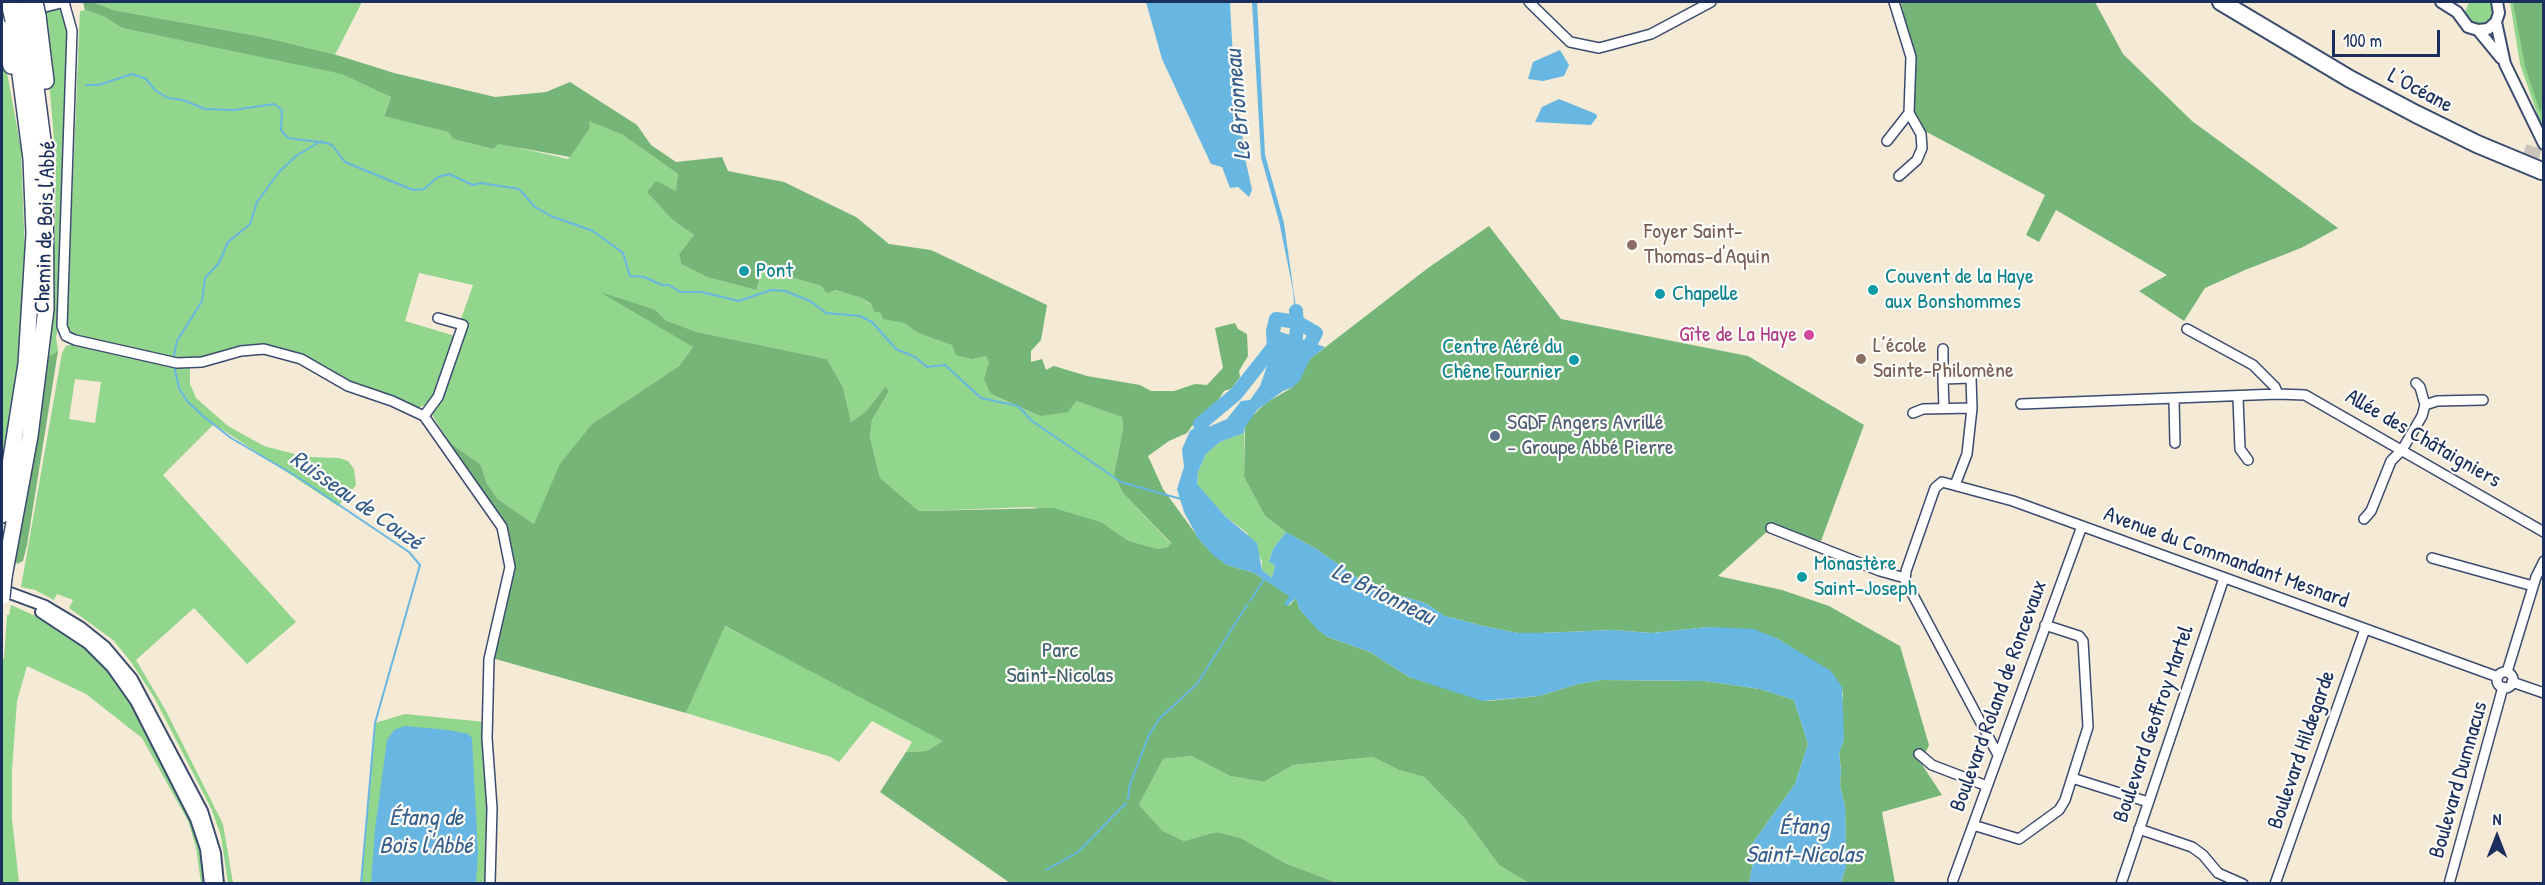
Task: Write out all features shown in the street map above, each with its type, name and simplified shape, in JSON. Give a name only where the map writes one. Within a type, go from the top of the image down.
[{"type":"highway","name":"L’Océane","points":[[2221,2],[2397,104],[2468,140],[2542,171]]},
{"type":"highway","name":"L’Océane","points":[[2241,2],[2409,99],[2524,152]]},
{"type":"highway","points":[[2,597],[30,436],[46,309],[38,157],[20,10]]},
{"type":"highway","points":[[2,515],[16,434],[31,310],[38,157],[50,133],[20,10]]},
{"type":"street","points":[[20,10],[65,2]]},
{"type":"street","name":"Chemin de Bois l'Abbé","points":[[65,2],[72,31],[62,326],[66,336],[177,363],[202,362],[241,351],[274,351],[301,359],[348,386],[392,401],[424,416],[502,527],[510,567],[489,659],[487,738],[492,808],[490,884]]},
{"type":"street","points":[[1529,2],[1570,42],[1599,48],[1651,34],[1711,2]]},
{"type":"street","points":[[1894,2],[1911,57],[1909,113],[1921,134],[1923,148],[1917,160],[1899,176]]},
{"type":"street","points":[[2441,2],[2461,16],[2468,27],[2478,30],[2488,28],[2496,22]]},
{"type":"street","points":[[2461,16],[2463,2]]},
{"type":"street","points":[[2498,2],[2499,13],[2496,22],[2505,64]]},
{"type":"street","points":[[2478,30],[2505,64],[2544,144]]},
{"type":"street","points":[[1887,141],[1909,113]]},
{"type":"street","points":[[424,416],[438,397],[463,325],[438,318]]},
{"type":"street","points":[[2187,329],[2253,365],[2275,387],[2278,394]]},
{"type":"street","points":[[1943,349],[1944,408]]},
{"type":"street","points":[[1943,379],[1971,378],[1972,408],[1966,454],[1955,485]]},
{"type":"street","points":[[2364,519],[2371,511],[2391,461],[2402,450],[2422,416],[2425,405],[2420,387],[2416,383]]},
{"type":"street","name":"Allée des Châtaigniers","points":[[2021,404],[2238,398],[2278,394],[2305,395],[2544,532]]},
{"type":"street","points":[[2238,398],[2240,449],[2248,460]]},
{"type":"street","points":[[2174,400],[2175,443]]},
{"type":"street","points":[[2425,405],[2437,401],[2483,400]]},
{"type":"street","points":[[1913,413],[1923,409],[1972,408]]},
{"type":"street","name":"Avenue du Commandant Mesnard","points":[[1905,578],[1935,488],[1940,482],[2013,501],[2498,677]]},
{"type":"street","name":"Boulevard Roland de Roncevaux","points":[[1953,880],[2082,526]]},
{"type":"street","points":[[1771,528],[1880,571],[1905,578],[1915,601],[1998,755]]},
{"type":"street","points":[[2432,558],[2533,586]]},
{"type":"street","points":[[2544,561],[2533,586],[2507,672],[2498,677],[2499,684],[2544,693]]},
{"type":"street","name":"Boulevard Geoffroy Martel","points":[[2121,884],[2224,578]]},
{"type":"street","points":[[3,584],[80,627],[105,647],[132,679],[202,811],[215,853],[218,884]]},
{"type":"street","points":[[2,597],[42,613],[78,635],[124,682],[190,804],[206,849],[210,884]]},
{"type":"street","points":[[1973,825],[2010,838],[2023,837],[2059,810],[2066,800],[2088,727],[2084,641],[2079,636],[2045,625]]},
{"type":"street","name":"Boulevard Hildegarde","points":[[2275,884],[2365,628]]},
{"type":"street","points":[[2507,672],[2511,675],[2508,685]]},
{"type":"street","name":"Boulevard Dumnacus","points":[[2450,884],[2508,685]]},
{"type":"street","points":[[1918,754],[1932,765],[1987,786]]},
{"type":"street","points":[[2072,778],[2148,802]]},
{"type":"street","points":[[2139,829],[2192,847],[2203,855],[2218,873],[2243,884]]},
{"type":"green space","name":"Parc Saint-Nicolas","points":[[83,2],[93,2],[113,10],[263,37],[340,56],[394,73],[495,97],[546,92],[570,82],[637,125],[651,145],[676,162],[722,157],[728,171],[784,182],[856,217],[889,244],[931,250],[1047,305],[1041,340],[1031,351],[1031,362],[1042,359],[1046,370],[1054,366],[1087,376],[1140,385],[1151,391],[1174,391],[1195,384],[1207,385],[1223,368],[1215,328],[1235,323],[1238,329],[1247,334],[1248,356],[1239,371],[1240,377],[1231,389],[1224,391],[1216,404],[1208,408],[1208,416],[1192,426],[1187,433],[1169,441],[1148,456],[1163,489],[1203,544],[1227,565],[1254,573],[1290,596],[1289,606],[1296,598],[1300,610],[1328,637],[1370,652],[1409,677],[1488,701],[1539,696],[1578,684],[1601,680],[1705,681],[1760,689],[1794,700],[1808,744],[1795,784],[1747,851],[1753,863],[1749,883],[1529,883],[1499,865],[1465,819],[1424,777],[1399,770],[1373,757],[1293,765],[1264,782],[1230,776],[1192,756],[1163,759],[1139,805],[1163,831],[1184,841],[1216,832],[1241,838],[1285,863],[1337,883],[1010,883],[880,792],[906,752],[927,751],[943,741],[725,626],[686,713],[492,658],[512,556],[510,541],[500,518],[449,442],[481,465],[487,484],[498,499],[534,524],[560,464],[592,424],[679,366],[693,347],[600,292],[656,310],[665,320],[697,332],[827,359],[843,387],[851,422],[866,411],[885,387],[889,391],[872,420],[870,437],[880,478],[919,511],[1053,508],[1101,522],[1129,541],[1158,549],[1168,547],[1171,543],[1122,492],[1114,474],[1123,429],[1122,417],[1076,401],[1068,412],[1040,416],[1004,400],[991,394],[984,379],[989,363],[986,356],[972,359],[956,355],[952,345],[918,333],[904,323],[883,319],[880,312],[875,312],[871,304],[862,298],[835,290],[827,293],[821,286],[763,269],[756,290],[707,277],[681,264],[679,254],[694,235],[674,221],[647,192],[656,181],[676,191],[678,174],[623,135],[589,121],[590,128],[570,157],[498,144],[493,149],[453,139],[448,132],[384,116],[391,97],[342,74],[122,28],[103,16],[85,10]]},
{"type":"green space","points":[[93,2],[362,2],[335,55],[263,37],[113,10]]},
{"type":"green space","points":[[1901,2],[2095,2],[2123,54],[2192,121],[2338,228],[2301,248],[2205,288],[2184,321],[2139,291],[2167,275],[2056,210],[2039,242],[2026,235],[2045,195],[1923,130],[1909,113],[1911,57]]},
{"type":"green space","points":[[2469,2],[2493,2],[2496,8],[2491,23],[2480,26],[2472,23],[2465,12]]},
{"type":"green space","points":[[2510,2],[2543,2],[2543,128],[2535,115],[2537,113],[2520,64]]},
{"type":"green space","points":[[2513,2],[2543,2],[2544,103],[2540,112],[2525,66]]},
{"type":"green space","points":[[63,10],[68,27],[60,319],[56,337],[58,351],[47,357],[55,233],[56,162],[43,11]]},
{"type":"green space","points":[[85,10],[103,16],[122,28],[345,74],[391,97],[384,115],[448,132],[453,139],[493,149],[497,143],[568,159],[590,128],[588,120],[623,135],[678,174],[674,221],[694,235],[679,254],[681,264],[707,277],[756,290],[763,269],[862,298],[880,312],[904,323],[918,333],[986,356],[989,363],[991,394],[1003,400],[1040,416],[1076,401],[1122,417],[1123,429],[1114,474],[1122,492],[1171,544],[1158,549],[1129,541],[1101,522],[1032,507],[919,511],[880,478],[870,437],[872,420],[889,391],[884,388],[866,411],[851,422],[843,387],[827,359],[697,332],[665,320],[656,310],[634,304],[693,347],[679,366],[592,424],[534,524],[498,499],[487,484],[481,465],[449,442],[426,405],[416,408],[368,391],[284,350],[189,361],[73,337],[67,324],[80,11]],"holes":[[[419,273],[473,285],[455,336],[405,321]]]},
{"type":"green space","points":[[2,45],[21,149],[25,255],[19,371],[2,479]]},
{"type":"green space","points":[[1489,226],[1561,319],[1748,356],[1864,425],[1821,541],[1771,528],[1718,576],[1782,590],[1829,606],[1900,646],[1929,745],[1921,763],[1942,795],[1882,812],[1895,883],[1841,883],[1846,867],[1845,807],[1840,785],[1839,753],[1844,739],[1841,719],[1843,692],[1778,639],[1765,634],[1708,627],[1652,633],[1612,630],[1518,633],[1483,626],[1445,616],[1425,603],[1369,586],[1265,516],[1244,477],[1245,427],[1250,418],[1266,403],[1293,387],[1310,359],[1428,268]]},
{"type":"green space","points":[[74,344],[162,364],[190,367],[190,384],[196,398],[228,426],[264,446],[306,457],[339,458],[348,461],[354,469],[356,485],[338,506],[214,424],[163,475],[296,622],[247,664],[194,608],[136,660],[166,711],[223,824],[233,883],[228,883],[221,836],[211,808],[154,697],[131,662],[113,640],[69,608],[73,600],[57,594],[54,600],[35,590],[21,587],[62,353],[66,346]],"holes":[[[75,379],[101,382],[95,423],[69,419]]]},
{"type":"green space","points":[[58,351],[27,545],[23,561],[17,564],[15,559],[34,456],[47,357]]},
{"type":"green space","points":[[1244,433],[1244,477],[1265,516],[1286,532],[1273,549],[1269,560],[1275,566],[1272,578],[1262,570],[1262,561],[1247,533],[1225,516],[1197,485],[1198,472],[1206,454],[1220,442]]},
{"type":"green space","points":[[11,605],[49,622],[81,643],[108,670],[130,701],[187,808],[200,845],[206,883],[201,883],[196,847],[188,821],[142,738],[86,694],[27,666],[17,701],[12,770],[12,819],[19,883],[2,883],[2,658],[4,659],[7,615],[9,615]]},
{"type":"green space","points":[[724,626],[882,706],[944,741],[927,751],[906,752],[912,742],[872,721],[839,762],[831,757],[686,713]]},
{"type":"green space","name":"Étang de Bois l'Abbé","points":[[405,714],[485,722],[489,807],[487,883],[361,884],[375,723]]},
{"type":"green space","points":[[1193,756],[1230,776],[1264,782],[1293,765],[1373,757],[1399,770],[1424,777],[1465,819],[1499,865],[1529,883],[1337,883],[1285,863],[1241,838],[1216,832],[1184,841],[1163,831],[1139,805],[1163,759]]},
{"type":"water","points":[[1146,2],[1230,2],[1233,59],[1245,158],[1252,190],[1249,197],[1238,187],[1230,188],[1222,167],[1211,164],[1162,59]]},
{"type":"water","points":[[1252,2],[1257,2],[1265,155],[1284,223],[1299,329],[1296,328],[1293,290],[1279,221],[1261,157]]},
{"type":"water","points":[[1560,50],[1569,65],[1564,76],[1543,81],[1528,79],[1533,62]]},
{"type":"water","points":[[1559,99],[1596,114],[1597,117],[1591,125],[1535,122],[1542,107]]},
{"type":"water","name":"Étang Saint-Nicolas","points":[[1272,329],[1325,347],[1310,359],[1300,380],[1293,387],[1283,391],[1257,410],[1245,427],[1244,433],[1220,442],[1206,454],[1198,472],[1197,484],[1225,516],[1257,543],[1262,570],[1272,578],[1275,566],[1269,561],[1273,549],[1286,532],[1318,550],[1369,586],[1425,603],[1445,616],[1483,626],[1518,633],[1612,630],[1652,633],[1708,627],[1754,629],[1778,639],[1831,671],[1842,687],[1844,739],[1839,753],[1840,785],[1845,807],[1846,867],[1841,883],[1749,883],[1753,863],[1747,851],[1795,784],[1808,744],[1794,700],[1760,689],[1705,681],[1601,680],[1578,684],[1539,696],[1482,701],[1409,677],[1370,652],[1328,637],[1318,630],[1300,610],[1296,598],[1287,606],[1284,604],[1289,596],[1254,573],[1227,565],[1214,556],[1198,538],[1184,512],[1177,489],[1184,467],[1182,449],[1190,431],[1197,426],[1206,428],[1227,419],[1241,401],[1250,400],[1260,386],[1267,366],[1261,366],[1261,359]]},
{"type":"water","name":"Étang de Bois l'Abbé","points":[[405,726],[448,730],[468,734],[472,738],[478,853],[476,883],[371,883],[375,829],[387,740],[394,730]]},
{"type":"waterway","points":[[86,85],[99,85],[132,74],[146,79],[156,91],[168,98],[183,100],[205,109],[234,110],[274,104],[282,110],[281,130],[288,138],[332,145],[345,162],[413,190],[424,189],[438,177],[449,174],[473,185],[481,183],[519,189],[535,207],[551,216],[593,231],[623,253],[630,276],[644,277],[662,285],[669,285],[680,292],[701,292],[739,301],[771,290],[785,291],[810,301],[826,313],[860,316],[872,322],[896,349],[915,357],[927,367],[945,365],[981,398],[1018,406],[1032,421],[1121,482],[1181,499]]},
{"type":"waterway","name":"Ruisseau de Couzé","points":[[173,360],[177,341],[202,301],[205,278],[219,263],[228,242],[250,224],[257,202],[279,172],[296,156],[321,141]]},
{"type":"waterway","name":"Le Brionneau","points":[[1293,355],[1297,329],[1296,311]]},
{"type":"waterway","points":[[1208,443],[1200,424],[1236,394],[1274,346],[1273,331],[1276,319],[1297,322],[1316,333],[1303,357]]},
{"type":"waterway","name":"Ruisseau de Couzé","points":[[174,366],[179,388],[187,401],[203,416],[231,438],[296,476],[409,552],[420,565],[375,723],[361,884]]},
{"type":"waterway","points":[[1250,601],[1265,578]]},
{"type":"waterway","points":[[1128,799],[1130,784],[1149,735],[1160,718],[1197,684],[1247,605]]},
{"type":"waterway","points":[[1046,870],[1078,852],[1126,803]]},
{"type":"tunnel","points":[[2524,152],[2544,158]]},
{"type":"place","name":"Foyer Saint- Thomas-d'Aquin","points":[[1632,245]]},
{"type":"place","name":"Pont","points":[[744,271]]},
{"type":"place","name":"Couvent de la Haye aux Bonshommes","points":[[1873,290]]},
{"type":"place","name":"Chapelle","points":[[1660,294]]},
{"type":"place","name":"Gîte de La Haye","points":[[1809,335]]},
{"type":"place","name":"L’école Sainte-Philomène","points":[[1861,359]]},
{"type":"place","name":"Centre Aéré du Chêne Fournier","points":[[1574,360]]},
{"type":"place","name":"SGDF Angers Avrillé – Groupe Abbé Pierre","points":[[1495,436]]},
{"type":"place","name":"Monastère Saint-Joseph","points":[[1802,577]]}]
